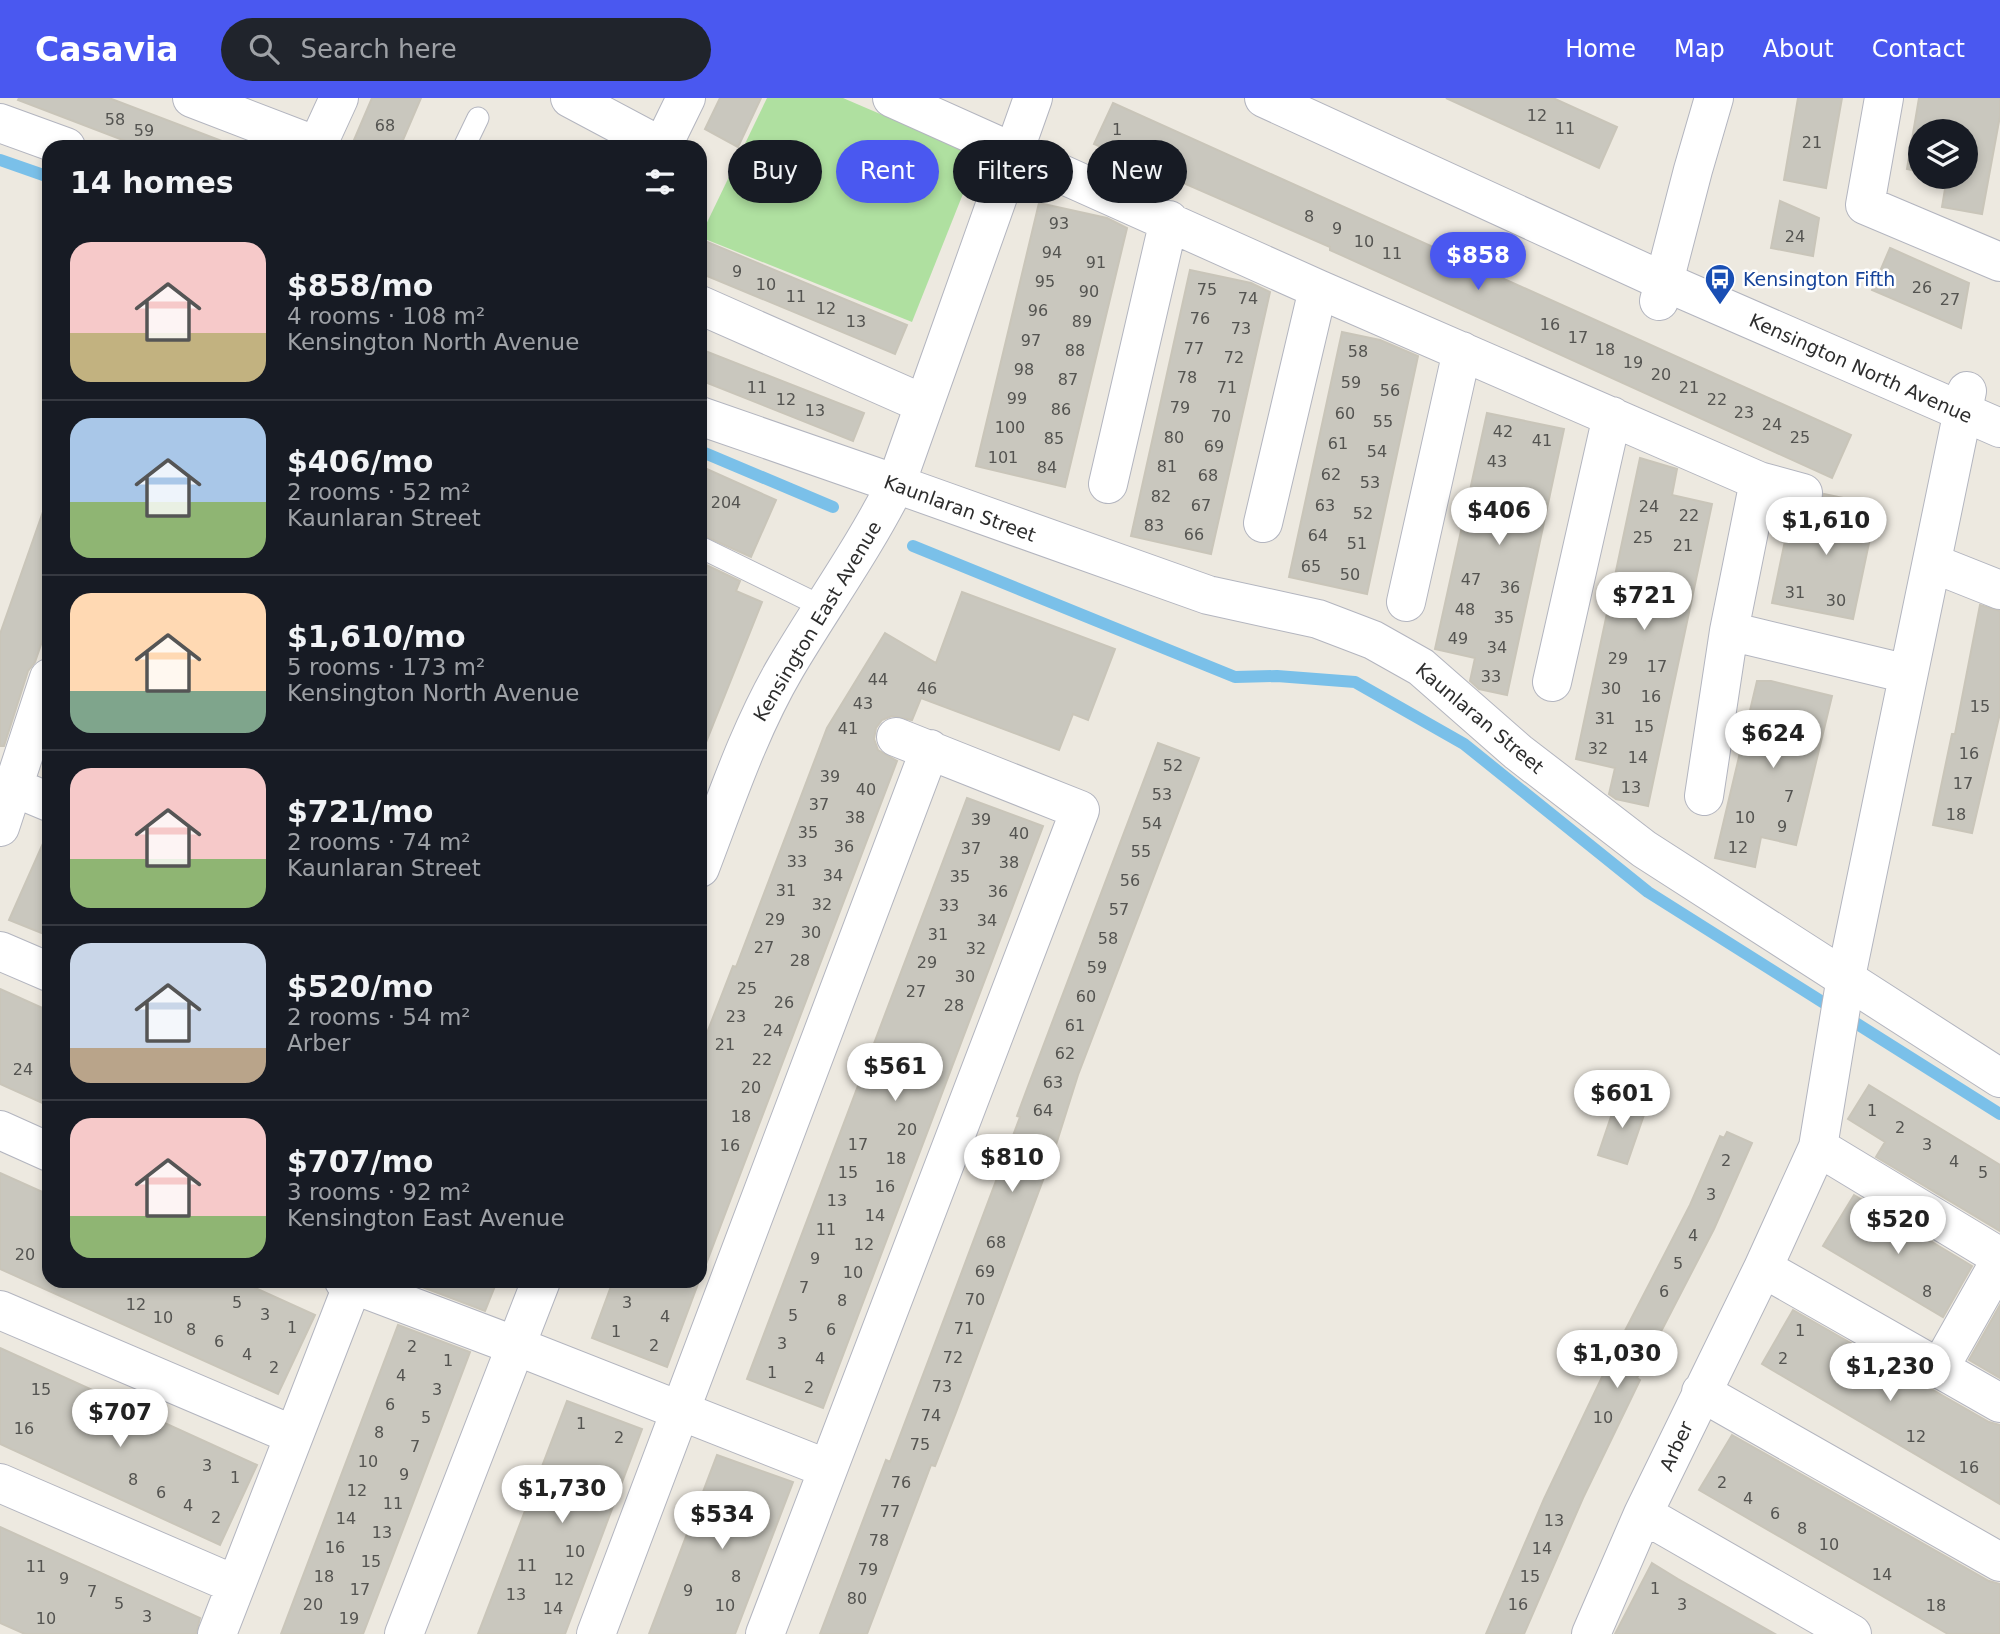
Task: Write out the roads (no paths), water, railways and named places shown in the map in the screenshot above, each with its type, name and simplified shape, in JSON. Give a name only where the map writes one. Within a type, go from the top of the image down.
[{"type":"street","points":[[192,98],[301,140]]},
{"type":"street","points":[[320,140],[339,98]]},
{"type":"street","points":[[570,98],[649,140]]},
{"type":"street","points":[[665,140],[686,98]]},
{"type":"street","points":[[892,98],[988,140]]},
{"type":"street","name":"Kensington East Avenue","points":[[1017,140],[1033,98]]},
{"type":"street","name":"Kensington North Avenue","points":[[1264,98],[1662,291],[1965,402],[2000,428]]},
{"type":"street","points":[[1662,291],[1714,98]]},
{"type":"street","points":[[1884,98],[1865,205],[2000,262]]},
{"type":"street","points":[[0,123],[47,140]]},
{"type":"street","points":[[1073,178],[1318,289],[1759,481],[1803,493]]},
{"type":"street","name":"Kensington East Avenue","points":[[707,850],[753,730],[786,668],[825,608],[889,497],[995,203]]},
{"type":"street","points":[[1108,484],[1169,220]]},
{"type":"street","points":[[1263,523],[1318,289]]},
{"type":"street","points":[[707,308],[924,404]]},
{"type":"street","points":[[1406,602],[1462,351]]},
{"type":"street","name":"Arber","points":[[1591,1634],[1643,1514],[1763,1268],[1818,1147],[1845,986],[1965,402]]},
{"type":"street","points":[[1552,682],[1612,416]]},
{"type":"street","name":"Kaunlaran Street","points":[[707,419],[889,497],[1208,595],[1318,620],[1373,640],[1421,667],[1518,752],[1644,849],[1845,986],[2000,1078]]},
{"type":"street","points":[[1704,796],[1729,631],[1759,481]]},
{"type":"street","points":[[1932,562],[2000,590]]},
{"type":"street","points":[[1729,631],[1908,674]]},
{"type":"street","points":[[0,827],[42,699]]},
{"type":"street","points":[[596,1634],[680,1410],[913,743],[1080,810],[765,1634]]},
{"type":"street","points":[[13,787],[42,799]]},
{"type":"street","points":[[0,951],[42,969]]},
{"type":"street","points":[[0,1130],[42,1149]]},
{"type":"street","points":[[1818,1147],[2000,1259],[1939,1369]]},
{"type":"street","points":[[1763,1268],[2000,1403]]},
{"type":"street","points":[[217,1634],[348,1288]]},
{"type":"street","points":[[366,1288],[828,1469]]},
{"type":"street","points":[[404,1634],[538,1288]]},
{"type":"street","points":[[0,1310],[293,1435]]},
{"type":"street","points":[[1701,1392],[2000,1562]]},
{"type":"street","points":[[0,1483],[236,1586]]},
{"type":"street","points":[[1643,1514],[1852,1634]]},
{"type":"lane","points":[[467,140],[478,118]]},
{"type":"lane","points":[[707,550],[825,608]]},
{"type":"waterway","points":[[0,160],[42,175]]},
{"type":"waterway","points":[[707,454],[833,507]]},
{"type":"waterway","points":[[913,546],[1235,677],[1277,676],[1355,682],[1464,744],[1648,892],[2000,1114]]},
{"type":"place","name":"Kensington Fifth","points":[[1720,306]]}]
